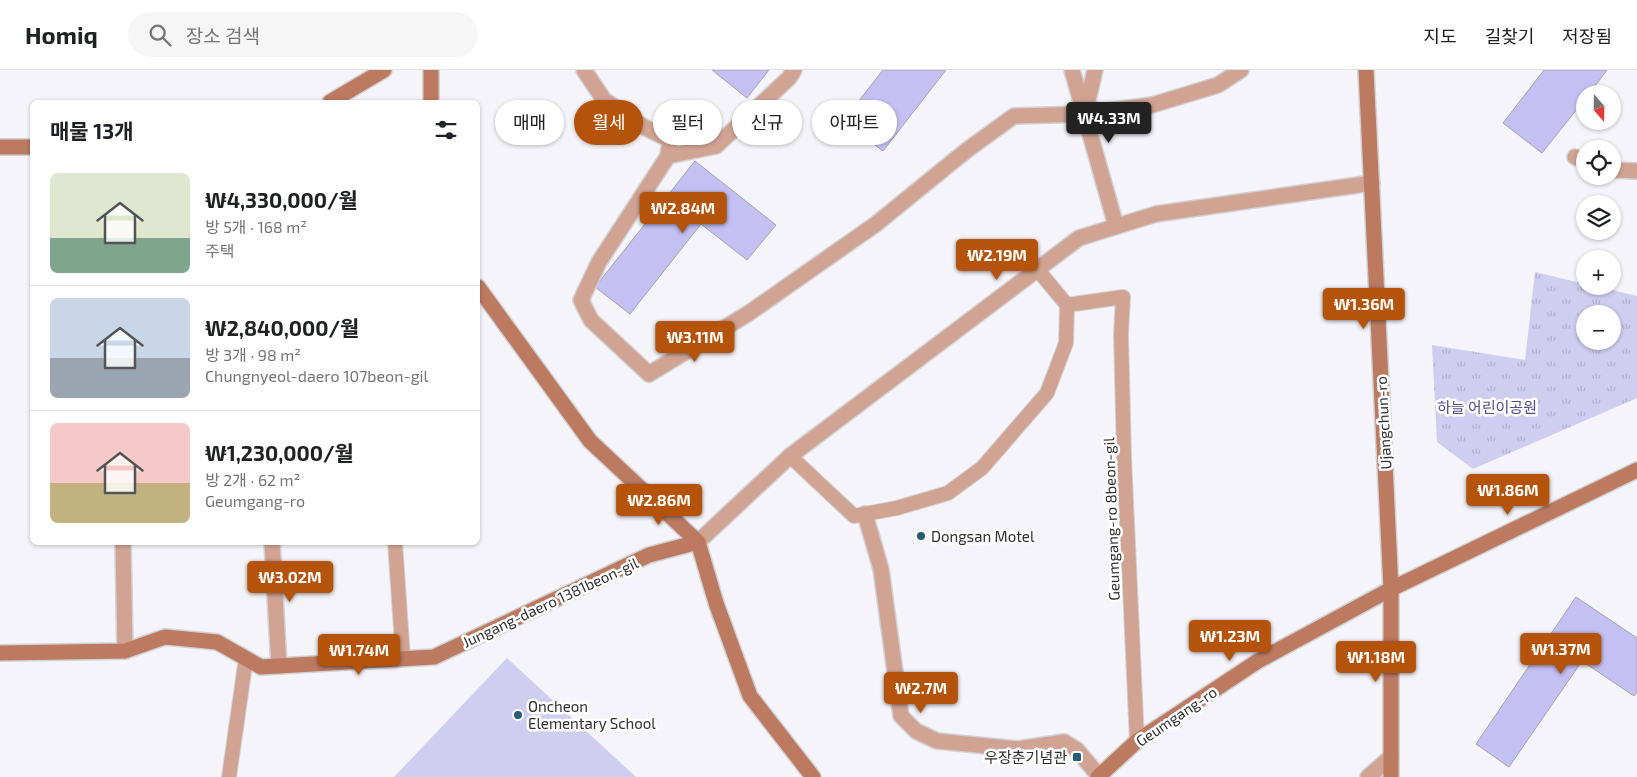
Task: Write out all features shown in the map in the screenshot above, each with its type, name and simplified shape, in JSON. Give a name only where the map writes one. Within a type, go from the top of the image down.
[{"type":"street","points":[[333,100],[384,70]]},
{"type":"street","points":[[431,70],[431,100]]},
{"type":"street","points":[[584,70],[604,100],[644,127],[670,140],[668,156],[599,262],[581,300],[591,320],[649,374],[749,313],[876,224],[967,150],[1014,116],[1084,114],[1152,105],[1218,85],[1241,70]]},
{"type":"street","points":[[668,156],[716,146],[789,78],[794,70]]},
{"type":"street","points":[[1072,70],[1116,226]]},
{"type":"street","points":[[1084,114],[1095,70]]},
{"type":"street","name":"Ujangchun-ro","points":[[1366,70],[1391,589],[1391,777]]},
{"type":"street","points":[[0,147],[30,147]]},
{"type":"street","points":[[1621,170],[1637,171]]},
{"type":"street","points":[[698,542],[790,456],[1079,238],[1156,214],[1372,183]]},
{"type":"street","points":[[480,290],[590,441],[698,542],[716,603],[750,696],[812,777]]},
{"type":"street","name":"Geumgang-ro","points":[[1099,776],[1137,740],[1258,660],[1391,589],[1637,470]]},
{"type":"street","points":[[865,514],[882,578],[900,716],[916,731],[937,741],[1018,749],[1064,742],[1077,750],[1099,776]]},
{"type":"street","name":"Jungang-daero 1381beon-gil","points":[[0,653],[125,652],[165,637],[217,642],[260,667],[434,657],[649,555],[698,542]]},
{"type":"street","points":[[123,545],[125,652]]},
{"type":"street","points":[[272,545],[279,666]]},
{"type":"street","points":[[1368,777],[1391,757]]},
{"type":"lane","points":[[790,456],[854,516],[897,508],[948,493],[982,468],[1047,393],[1066,343],[1067,305],[1037,269]]},
{"type":"lane","name":"Geumgang-ro 8beon-gil","points":[[1067,305],[1124,297],[1122,334],[1124,457],[1137,740]]},
{"type":"lane","points":[[395,545],[403,658]]},
{"type":"lane","points":[[229,777],[246,658]]},
{"type":"green space","name":"하늘 어린이공원","points":[[1535,272],[1576,282],[1576,295],[1621,295],[1621,292],[1637,296],[1637,398],[1473,469],[1437,442],[1432,345],[1525,360]]},
{"type":"green space","points":[[507,658],[636,777],[394,777]]},
{"type":"building","points":[[712,70],[769,70],[747,98]]},
{"type":"building","points":[[883,70],[946,70],[897,133],[897,100],[859,100]]},
{"type":"building","points":[[1544,70],[1607,70],[1596,85],[1576,85],[1576,110],[1542,153],[1503,123]]},
{"type":"building","points":[[875,145],[888,145],[883,151]]},
{"type":"building","points":[[695,161],[776,225],[747,260],[701,224],[630,314],[595,287]]},
{"type":"building","points":[[1576,597],[1637,638],[1637,692],[1634,696],[1582,661],[1509,767],[1476,744]]},
{"type":"place","name":"Dongsan Motel","points":[[921,536]]},
{"type":"place","name":"Oncheon Elementary School","points":[[518,715]]},
{"type":"place","name":"우장춘기념관","points":[[1077,757]]}]
